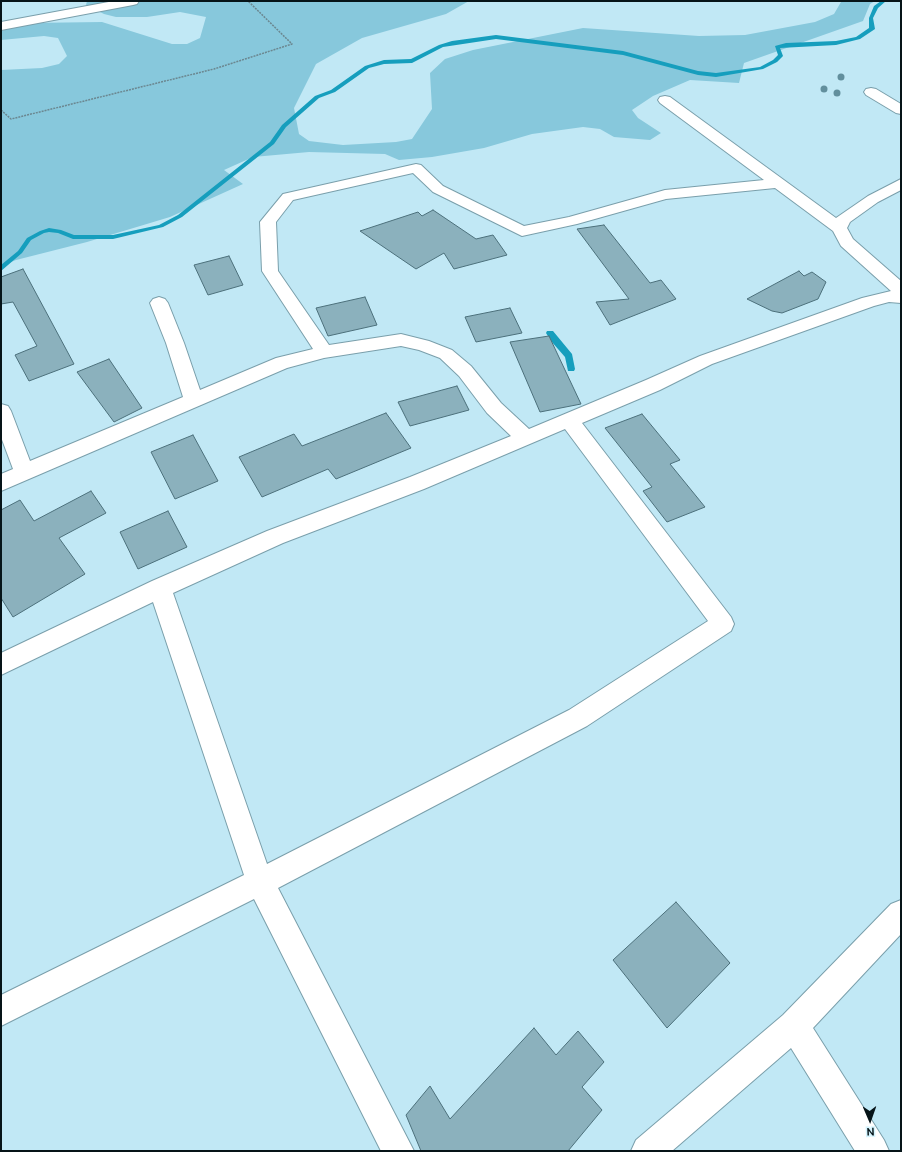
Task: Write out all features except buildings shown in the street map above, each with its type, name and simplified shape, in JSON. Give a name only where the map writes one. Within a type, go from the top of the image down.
[{"type":"street","points":[[1,26],[131,1]]},
{"type":"street","points":[[871,92],[901,110]]},
{"type":"street","points":[[665,100],[839,228],[847,242],[901,290]]},
{"type":"street","points":[[324,352],[270,271],[268,222],[288,197],[416,168],[438,189],[522,231],[571,222],[666,195],[778,183]]},
{"type":"street","points":[[839,228],[843,219],[873,199],[901,184]]},
{"type":"street","points":[[1,664],[160,588],[275,537],[417,483],[653,385],[706,360],[868,302],[889,296],[901,297]]},
{"type":"street","points":[[159,303],[175,343],[194,400]]},
{"type":"street","points":[[1,483],[282,363],[324,352],[401,340],[424,345],[446,354],[465,371],[494,408],[526,438]]},
{"type":"street","points":[[1,411],[24,472]]},
{"type":"street","points":[[1,1011],[260,882],[578,718],[724,624],[569,420]]},
{"type":"street","points":[[160,588],[260,882],[398,1151]]},
{"type":"street","points":[[647,1151],[794,1026],[901,914]]},
{"type":"street","points":[[794,1026],[873,1151]]},
{"type":"path","points":[[1,110],[11,119],[214,69],[292,44],[248,1]]},
{"type":"shaded area","points":[[87,1],[469,1],[446,14],[362,38],[316,64],[294,108],[299,134],[309,141],[343,145],[396,142],[412,139],[432,109],[430,73],[445,59],[473,50],[583,28],[699,36],[745,35],[815,22],[834,14],[841,2],[840,1],[875,1],[870,4],[863,21],[744,63],[739,83],[690,80],[653,96],[632,110],[638,118],[661,133],[650,140],[614,137],[600,129],[583,127],[532,134],[484,148],[432,157],[399,160],[385,154],[309,152],[253,157],[224,170],[243,184],[170,217],[87,242],[16,260],[1,266],[1,70],[42,68],[59,64],[67,56],[58,38],[44,36],[1,40],[1,31],[28,23],[102,22],[172,44],[187,44],[200,38],[206,17],[180,12],[147,17],[116,17],[104,14],[86,5]]},
{"type":"waterway","points":[[1,269],[20,252],[29,239],[42,232],[49,230],[59,231],[73,237],[113,237],[161,226],[180,216],[272,143],[284,126],[317,97],[333,91],[367,67],[384,62],[412,61],[441,46],[496,37],[623,53],[698,73],[716,75],[761,68],[775,61],[781,55],[777,47],[786,45],[836,43],[858,38],[872,29],[871,18],[876,7],[884,1]]},
{"type":"waterway","points":[[550,333],[569,356],[571,369]]}]
